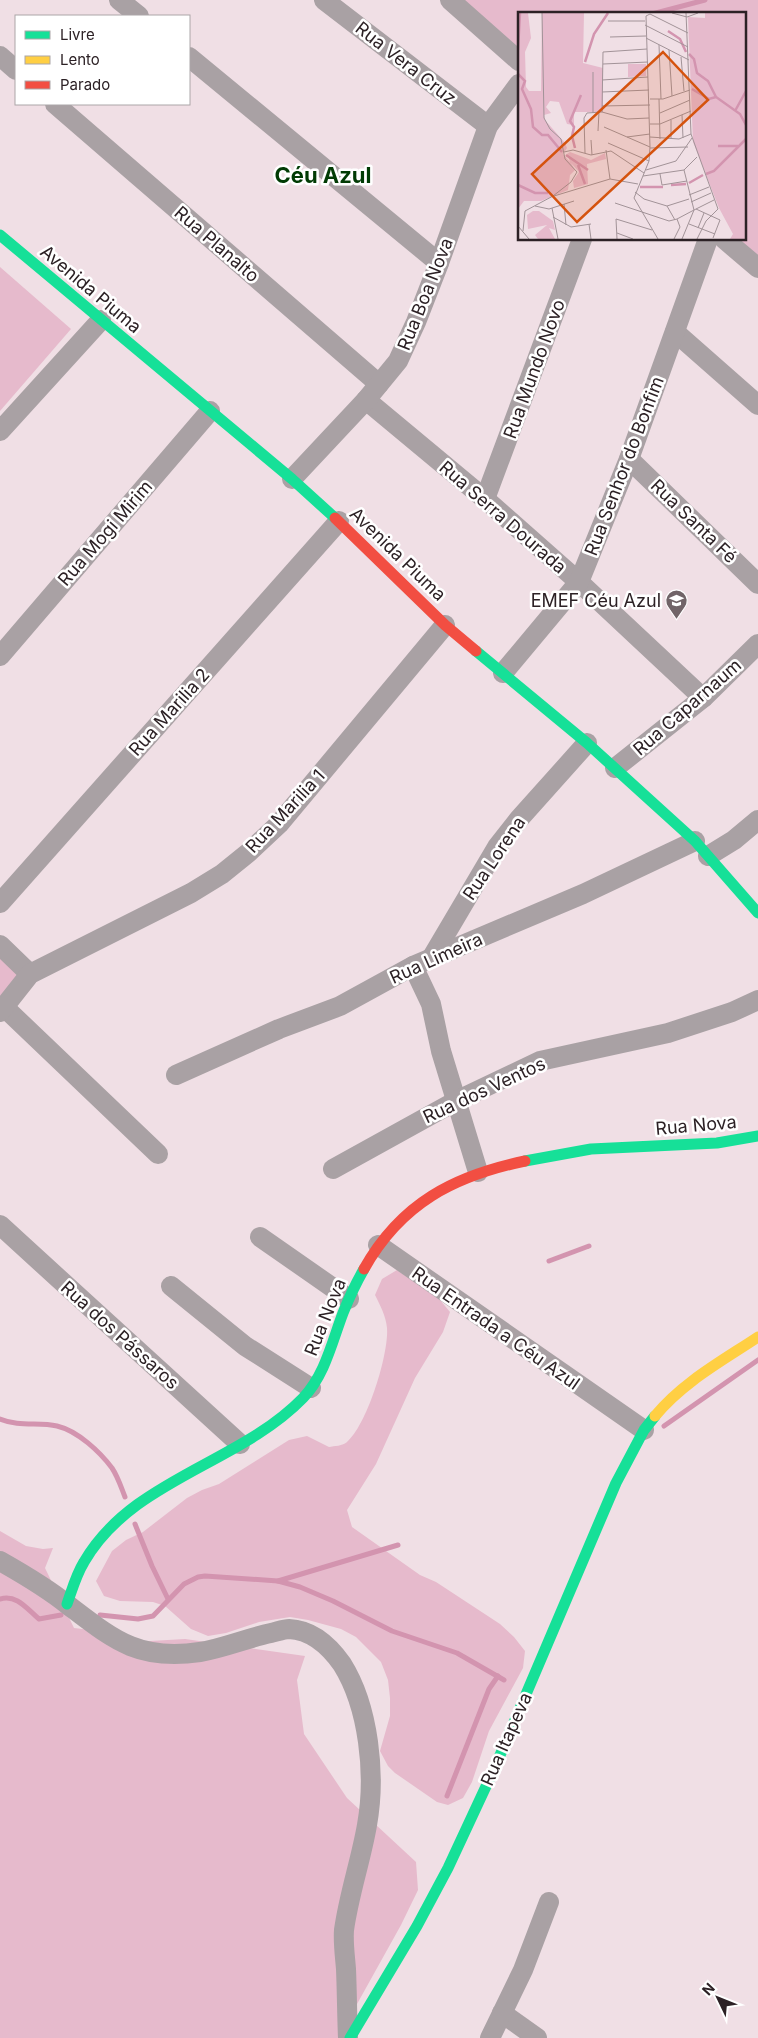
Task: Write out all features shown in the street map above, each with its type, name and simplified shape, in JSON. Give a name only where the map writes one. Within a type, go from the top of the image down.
[{"type":"street","points":[[119,0],[138,15]]},
{"type":"street","name":"Rua Vera Cruz","points":[[324,0],[488,126]]},
{"type":"street","points":[[450,0],[518,60]]},
{"type":"street","points":[[0,56],[15,69]]},
{"type":"street","points":[[190,58],[439,263]]},
{"type":"street","name":"Rua Boa Nova","points":[[292,479],[366,400],[398,361],[416,322],[439,263],[488,126],[518,85]]},
{"type":"street","name":"Rua Planalto","points":[[56,105],[379,384]]},
{"type":"street","name":"Avenida Piuma","points":[[0,235],[339,520],[446,625],[587,743],[695,840],[758,913]]},
{"type":"street","name":"Rua Mundo Novo","points":[[485,499],[582,240]]},
{"type":"street","name":"Rua Senhor do Bonfim","points":[[503,673],[579,582],[629,459],[708,240]]},
{"type":"street","points":[[725,240],[758,268]]},
{"type":"street","points":[[0,431],[101,320]]},
{"type":"street","points":[[675,332],[758,405]]},
{"type":"street","name":"Rua Serra Dourada","points":[[366,400],[485,499],[579,582],[703,698]]},
{"type":"street","name":"Rua Mogi Mirim","points":[[0,656],[210,411]]},
{"type":"street","name":"Rua Santa Fé","points":[[629,459],[758,584]]},
{"type":"street","name":"Rua Marilia 2","points":[[0,903],[339,520]]},
{"type":"street","name":"Rua Marilia 1","points":[[30,974],[191,893],[222,874],[248,853],[279,824],[446,625]]},
{"type":"street","name":"Rua Caparnaum","points":[[615,768],[703,698],[758,644]]},
{"type":"street","name":"Rua Lorena","points":[[432,957],[497,847],[519,819],[587,743]]},
{"type":"street","points":[[708,856],[734,840],[758,820]]},
{"type":"street","name":"Rua Limeira","points":[[176,1075],[279,1029],[340,1006],[432,957],[582,894],[695,840]]},
{"type":"street","points":[[0,945],[30,974],[2,1009],[158,1154]]},
{"type":"street","points":[[413,966],[431,1004],[441,1052],[478,1172]]},
{"type":"street","name":"Rua dos Ventos","points":[[333,1169],[456,1101],[540,1061],[668,1033],[732,1012],[758,1000]]},
{"type":"street","name":"Rua Nova","points":[[67,1604],[75,1579],[86,1557],[102,1535],[152,1494],[269,1426],[301,1400],[312,1388],[330,1355],[349,1299],[378,1245],[400,1220],[425,1199],[447,1185],[478,1172],[588,1149],[727,1142],[758,1136]]},
{"type":"street","name":"Rua dos Pássaros","points":[[0,1225],[240,1444]]},
{"type":"street","points":[[260,1237],[349,1299]]},
{"type":"street","name":"Rua Entrada a Céu Azul","points":[[378,1245],[644,1430]]},
{"type":"street","points":[[171,1286],[245,1346],[312,1388]]},
{"type":"street","name":"Rua Itapeva","points":[[349,2038],[404,1950],[448,1868],[502,1750],[616,1483],[644,1430],[665,1404],[693,1380],[758,1337]]},
{"type":"street","points":[[0,1561],[67,1604],[94,1626],[118,1642],[140,1650],[168,1655],[202,1652],[249,1638],[290,1629],[312,1635],[333,1651],[351,1679],[361,1708],[367,1742],[370,1782],[367,1825],[351,1890],[344,1933],[349,2038]]},
{"type":"street","points":[[490,2038],[523,1970],[549,1902]]},
{"type":"street","points":[[502,2013],[537,2038]]},
{"type":"shaded area","points":[[454,0],[758,0],[758,259],[735,240],[746,240],[746,12],[518,12],[518,55]]},
{"type":"shaded area","points":[[0,267],[71,329],[0,411]]},
{"type":"shaded area","points":[[0,941],[32,970],[0,1008]]},
{"type":"shaded area","points":[[397,1270],[440,1300],[450,1312],[443,1332],[415,1378],[376,1464],[347,1510],[352,1527],[420,1575],[436,1582],[500,1624],[525,1651],[523,1668],[489,1731],[472,1782],[463,1798],[448,1805],[437,1802],[388,1766],[380,1751],[390,1716],[388,1680],[381,1662],[356,1637],[341,1629],[290,1617],[259,1622],[226,1633],[208,1636],[191,1629],[165,1606],[153,1602],[120,1601],[104,1596],[96,1581],[112,1551],[126,1540],[143,1532],[187,1498],[219,1484],[289,1440],[307,1436],[329,1447],[347,1442],[355,1433],[369,1405],[380,1371],[387,1340],[386,1324],[375,1295],[382,1279]]},
{"type":"shaded area","points":[[0,1531],[26,1546],[43,1549],[53,1548],[45,1568],[74,1628],[100,1631],[133,1642],[185,1639],[305,1656],[297,1680],[304,1734],[347,1798],[416,1862],[418,1890],[340,2038],[0,2038]]},
{"type":"waterway","points":[[660,12],[705,0]]},
{"type":"waterway","points":[[549,1261],[589,1246]]},
{"type":"waterway","points":[[664,1426],[758,1360]]},
{"type":"waterway","points":[[0,1419],[21,1424],[57,1426],[73,1432],[95,1449],[112,1468],[125,1497]]},
{"type":"waterway","points":[[135,1524],[168,1599]]},
{"type":"waterway","points":[[278,1581],[398,1545]]},
{"type":"waterway","points":[[100,1615],[138,1619],[153,1616],[184,1584],[198,1577],[278,1581],[300,1587],[333,1601],[392,1631],[457,1653],[504,1680]]},
{"type":"waterway","points":[[0,1599],[17,1600],[39,1619],[61,1615]]},
{"type":"waterway","points":[[447,1796],[489,1689],[498,1676]]},
{"type":"traffic: fast","points":[[0,235],[292,479],[335,518]]},
{"type":"traffic: fast","points":[[476,651],[587,743],[695,841],[758,913]]},
{"type":"traffic: fast","points":[[525,1161],[591,1149],[717,1143],[758,1136]]},
{"type":"traffic: fast","points":[[67,1604],[76,1577],[84,1562],[105,1534],[129,1511],[158,1491],[249,1440],[277,1421],[311,1389],[322,1369],[345,1307],[364,1269]]},
{"type":"traffic: fast","points":[[350,2038],[417,1926],[448,1868],[495,1767],[616,1483],[644,1430],[655,1416]]},
{"type":"traffic: slow","points":[[655,1416],[690,1382],[758,1337]]},
{"type":"traffic: jam","points":[[335,518],[445,625],[476,651]]},
{"type":"traffic: jam","points":[[364,1269],[395,1226],[412,1210],[432,1196],[453,1184],[475,1175],[525,1161]]},
{"type":"place","name":"EMEF Céu Azul","points":[[677,619]]},
{"type":"district","name":"Céu Azul","points":[[323,175]]}]
